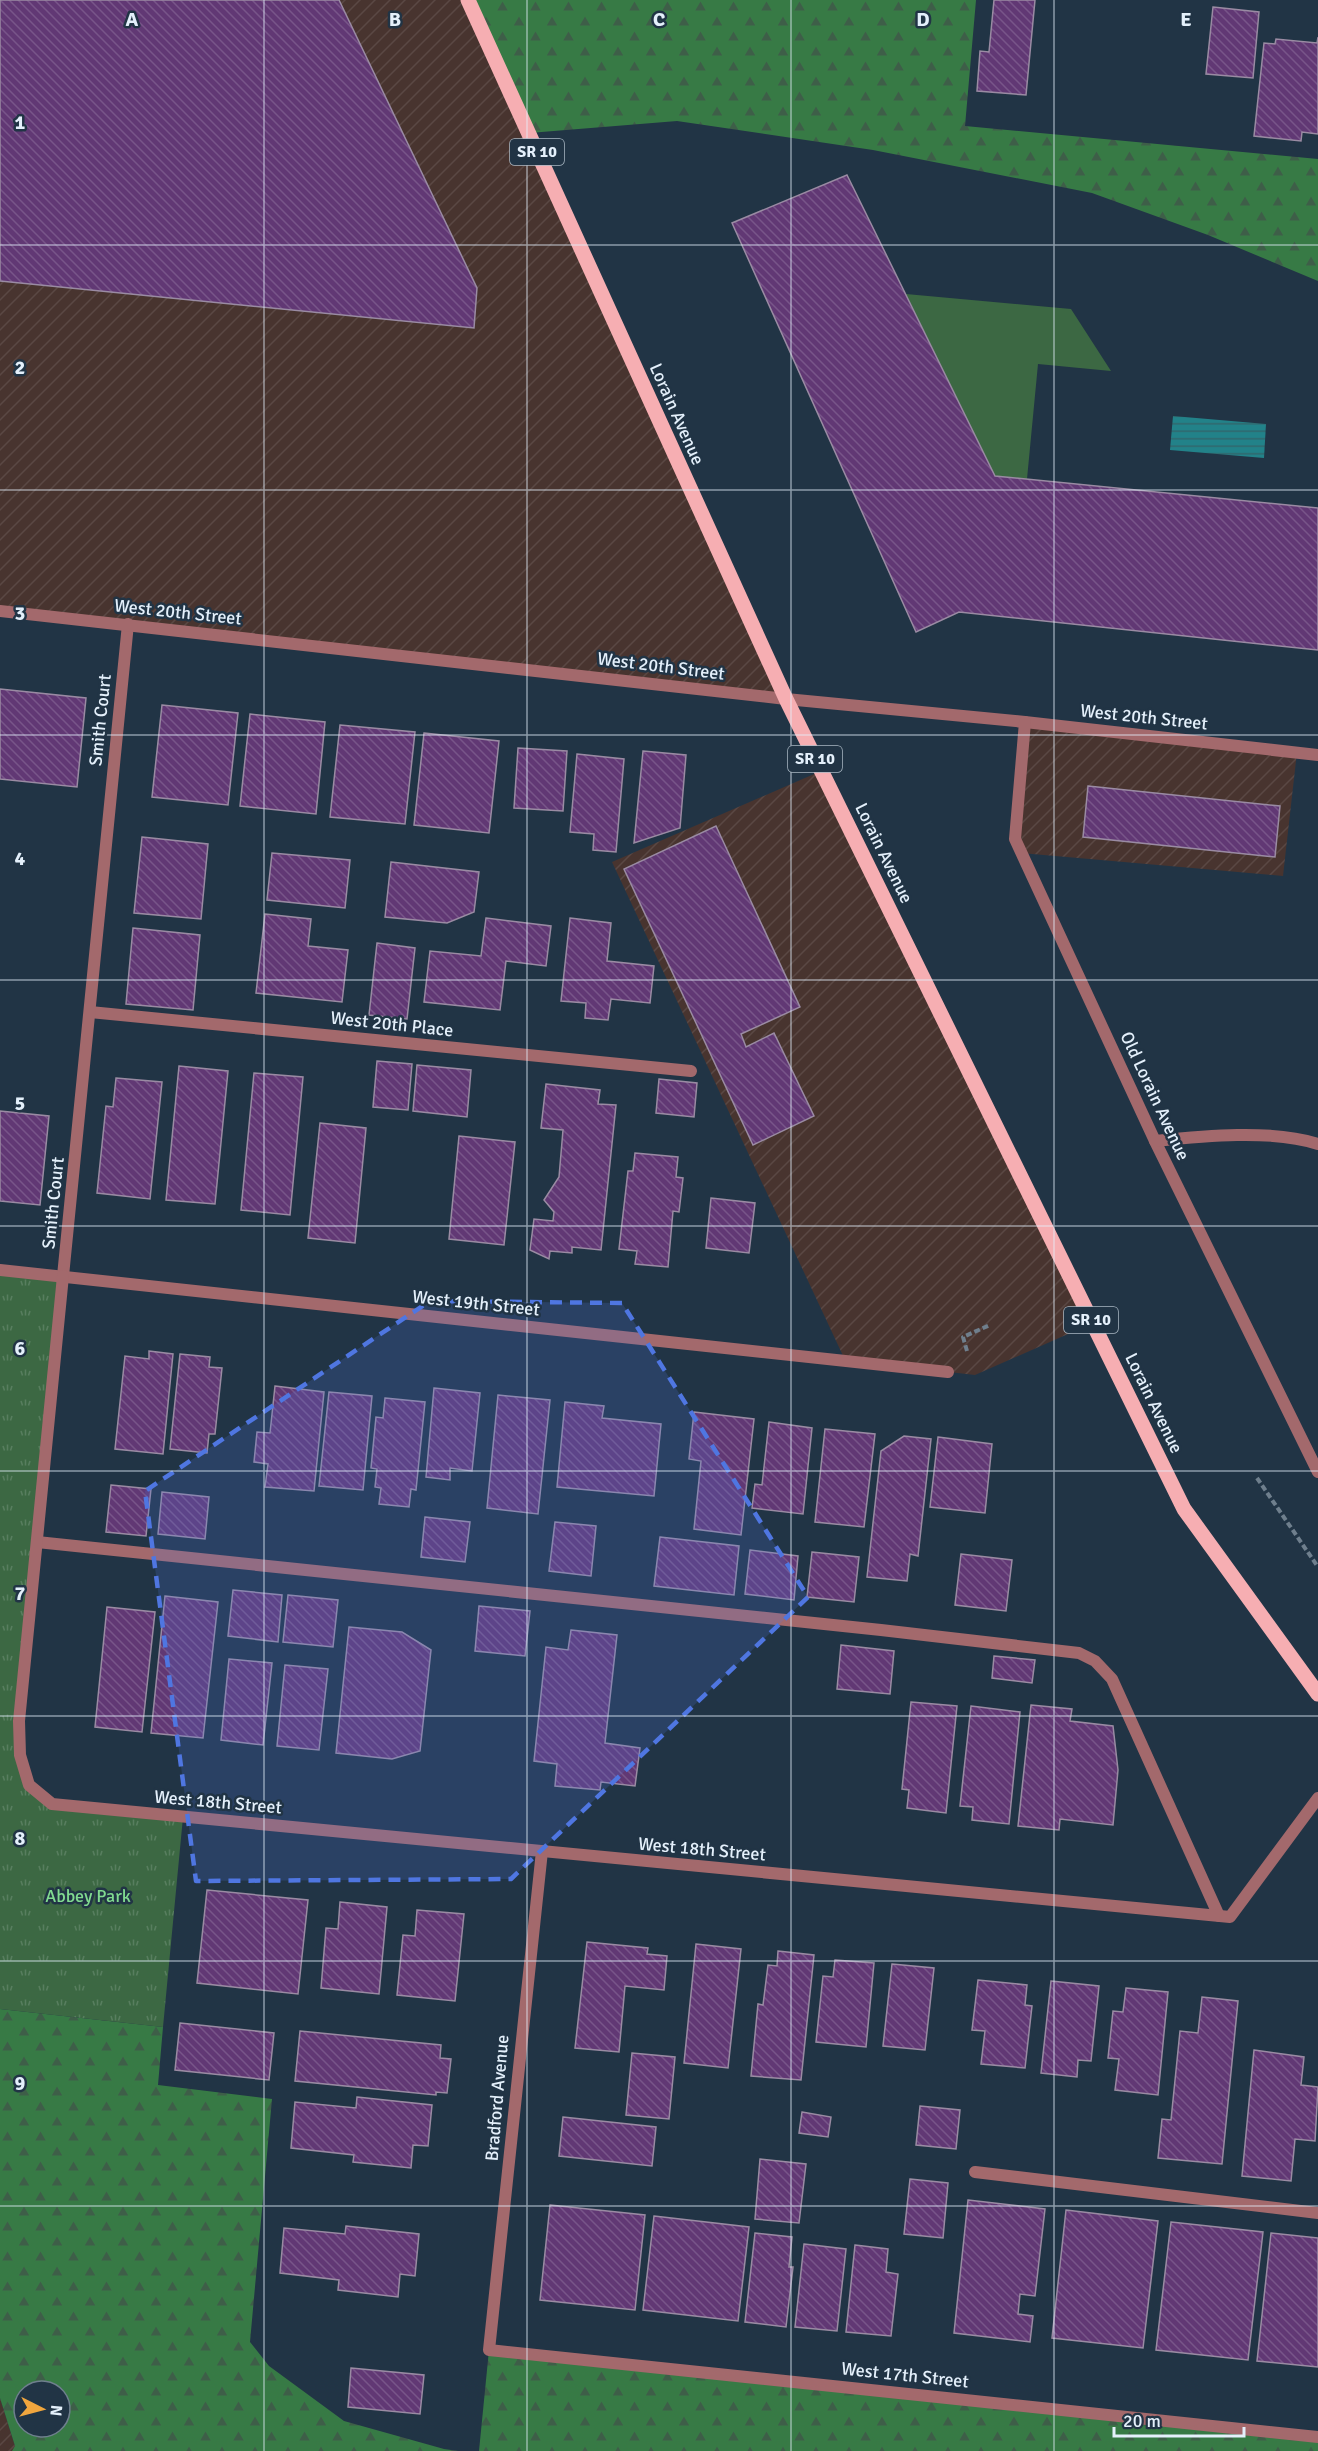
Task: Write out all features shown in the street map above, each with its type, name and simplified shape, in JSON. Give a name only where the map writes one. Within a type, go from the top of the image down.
[{"type":"main road","name":"Lorain Avenue","points":[[468,0],[786,699],[1184,1509],[1318,1694]]},
{"type":"street","name":"West 20th Street","points":[[0,611],[786,699],[1318,754]]},
{"type":"street","name":"Smith Court","points":[[29,1785],[20,1755],[19,1721],[128,624]]},
{"type":"street","name":"Old Lorain Avenue","points":[[1025,722],[1015,839],[1155,1141],[1318,1472]]},
{"type":"street","name":"West 20th Place","points":[[90,1012],[691,1071]]},
{"type":"street","points":[[1155,1141],[1194,1137],[1254,1136],[1318,1144]]},
{"type":"street","name":"West 19th Street","points":[[0,1270],[948,1372]]},
{"type":"street","points":[[37,1542],[881,1629],[1079,1653],[1095,1661],[1112,1679],[1219,1916],[1230,1917],[1318,1798]]},
{"type":"street","name":"West 18th Street","points":[[29,1785],[52,1804],[1219,1916]]},
{"type":"street","name":"Bradford Avenue","points":[[489,2349],[542,1851]]},
{"type":"street","points":[[975,2172],[1318,2213]]},
{"type":"street","name":"West 17th Street","points":[[489,2349],[1318,2437]]},
{"type":"path","points":[[963,1337],[990,1325]]},
{"type":"path","points":[[1257,1478],[1318,1567]]},
{"type":"highlighted area","points":[[430,1301],[622,1303],[808,1597],[511,1879],[196,1881],[145,1491]]},
{"type":"shaded area","points":[[0,0],[468,0],[786,699],[0,611]]},
{"type":"shaded area","points":[[1173,416],[1266,424],[1264,458],[1170,450]]},
{"type":"shaded area","points":[[1025,722],[1297,752],[1283,876],[1021,853],[1015,839]]},
{"type":"shaded area","points":[[821,771],[1093,1323],[975,1375],[845,1360],[612,862]]},
{"type":"shaded area","points":[[0,2398],[15,2446],[24,2451],[0,2451]]},
{"type":"green space","points":[[468,0],[976,0],[965,126],[1318,159],[1318,281],[1208,235],[1092,193],[873,150],[677,121],[529,133]]},
{"type":"green space","points":[[906,294],[1071,309],[1111,371],[1038,364],[1027,479],[995,476]]},
{"type":"green space","name":"Abbey Park","points":[[0,1270],[63,1276],[19,1721],[29,1785],[52,1804],[183,1817],[163,2027],[0,2009]]},
{"type":"green space","points":[[0,2009],[163,2027],[158,2085],[272,2099],[250,2342],[269,2366],[344,2421],[458,2451],[12,2451],[15,2446],[13,2439],[72,2439],[72,2379],[12,2379],[12,2436],[0,2398]]},
{"type":"green space","points":[[489,2350],[1318,2437],[1318,2451],[479,2451]]},
{"type":"building","points":[[0,0],[339,0],[477,288],[474,328],[0,281]]},
{"type":"building","points":[[994,0],[1035,0],[1026,95],[977,91],[980,51],[989,52]]},
{"type":"building","points":[[1213,7],[1259,12],[1253,78],[1206,74]]},
{"type":"building","points":[[1318,37],[1318,134],[1302,132],[1301,141],[1254,136],[1264,43],[1275,44],[1276,39],[1317,43]]},
{"type":"building","points":[[847,175],[995,476],[1318,508],[1318,650],[959,612],[916,632],[732,223]]},
{"type":"building","points":[[0,689],[86,698],[77,787],[0,779]]},
{"type":"building","points":[[162,705],[238,713],[228,805],[152,797]]},
{"type":"building","points":[[250,714],[325,722],[316,814],[240,806]]},
{"type":"building","points":[[340,725],[415,732],[405,824],[330,817]]},
{"type":"building","points":[[424,733],[499,741],[489,833],[414,825]]},
{"type":"building","points":[[518,748],[567,751],[563,811],[514,808]]},
{"type":"building","points":[[643,751],[686,755],[680,828],[634,843]]},
{"type":"building","points":[[577,754],[624,759],[616,852],[593,850],[594,834],[570,832]]},
{"type":"building","points":[[1088,786],[1280,806],[1275,857],[1083,837]]},
{"type":"building","points":[[716,826],[800,1007],[741,1034],[746,1047],[774,1033],[814,1116],[753,1145],[624,869]]},
{"type":"building","points":[[142,837],[208,844],[201,919],[134,913]]},
{"type":"building","points":[[272,853],[350,860],[345,908],[267,900]]},
{"type":"building","points":[[391,862],[479,872],[474,912],[447,923],[385,917]]},
{"type":"building","points":[[265,914],[311,919],[308,946],[348,950],[342,1002],[256,993]]},
{"type":"building","points":[[486,918],[551,926],[546,966],[506,961],[500,1010],[424,1002],[430,951],[481,956]]},
{"type":"building","points":[[570,918],[611,923],[607,961],[654,966],[650,1003],[611,999],[608,1020],[585,1018],[586,1003],[561,1001]]},
{"type":"building","points":[[133,928],[200,935],[193,1010],[126,1004]]},
{"type":"building","points":[[377,943],[415,948],[407,1019],[369,1015]]},
{"type":"building","points":[[377,1061],[412,1064],[408,1110],[373,1107]]},
{"type":"building","points":[[417,1065],[471,1070],[467,1117],[413,1111]]},
{"type":"building","points":[[179,1066],[228,1071],[215,1204],[166,1200]]},
{"type":"building","points":[[254,1073],[303,1077],[290,1215],[241,1210]]},
{"type":"building","points":[[116,1078],[162,1082],[150,1199],[97,1193],[106,1106],[113,1107]]},
{"type":"building","points":[[659,1079],[697,1083],[694,1117],[656,1113]]},
{"type":"building","points":[[546,1084],[600,1090],[598,1104],[616,1105],[601,1250],[572,1247],[572,1253],[550,1251],[549,1259],[530,1250],[534,1219],[553,1221],[554,1212],[544,1200],[559,1177],[563,1130],[541,1128]]},
{"type":"building","points":[[0,1111],[49,1116],[40,1205],[0,1201]]},
{"type":"building","points":[[320,1123],[366,1128],[355,1243],[308,1238]]},
{"type":"building","points":[[459,1136],[515,1142],[504,1245],[449,1239]]},
{"type":"building","points":[[635,1153],[678,1157],[676,1177],[683,1178],[679,1212],[673,1211],[668,1267],[635,1264],[637,1251],[619,1249],[628,1171],[633,1171]]},
{"type":"building","points":[[711,1198],[755,1203],[749,1253],[706,1248]]},
{"type":"building","points":[[149,1351],[173,1354],[163,1454],[115,1449],[125,1356],[149,1359]]},
{"type":"building","points":[[180,1354],[210,1357],[209,1367],[222,1368],[215,1434],[209,1434],[207,1453],[170,1449]]},
{"type":"building","points":[[275,1386],[324,1392],[314,1491],[265,1487],[268,1464],[254,1462],[257,1432],[270,1433]]},
{"type":"building","points":[[434,1388],[480,1393],[472,1471],[450,1468],[450,1480],[426,1477]]},
{"type":"building","points":[[329,1392],[372,1396],[363,1490],[319,1486]]},
{"type":"building","points":[[498,1395],[550,1400],[538,1514],[487,1508]]},
{"type":"building","points":[[385,1398],[425,1402],[416,1490],[411,1489],[409,1507],[379,1504],[381,1488],[375,1487],[377,1469],[371,1468],[376,1417],[383,1418]]},
{"type":"building","points":[[565,1402],[604,1406],[602,1418],[661,1424],[654,1496],[557,1487]]},
{"type":"building","points":[[694,1412],[754,1419],[741,1535],[694,1529],[701,1461],[689,1459]]},
{"type":"building","points":[[769,1422],[812,1428],[803,1514],[752,1508],[755,1484],[762,1485]]},
{"type":"building","points":[[825,1429],[875,1434],[864,1527],[815,1522]]},
{"type":"building","points":[[904,1436],[931,1439],[918,1556],[910,1554],[907,1581],[867,1577],[881,1451]]},
{"type":"building","points":[[938,1437],[992,1444],[985,1513],[930,1507]]},
{"type":"building","points":[[111,1485],[151,1489],[146,1536],[106,1532]]},
{"type":"building","points":[[162,1492],[209,1497],[205,1539],[158,1534]]},
{"type":"building","points":[[425,1517],[470,1522],[465,1562],[421,1557]]},
{"type":"building","points":[[555,1522],[596,1526],[591,1576],[549,1571]]},
{"type":"building","points":[[660,1537],[739,1546],[734,1595],[654,1586]]},
{"type":"building","points":[[750,1550],[798,1556],[794,1600],[745,1594]]},
{"type":"building","points":[[812,1552],[859,1557],[854,1602],[807,1597]]},
{"type":"building","points":[[961,1554],[1012,1560],[1006,1611],[955,1605]]},
{"type":"building","points":[[233,1590],[282,1595],[278,1642],[228,1636]]},
{"type":"building","points":[[288,1595],[338,1600],[333,1647],[283,1642]]},
{"type":"building","points":[[165,1596],[218,1602],[203,1738],[151,1733]]},
{"type":"building","points":[[479,1606],[530,1611],[525,1656],[475,1651]]},
{"type":"building","points":[[107,1607],[155,1612],[142,1732],[95,1727]]},
{"type":"building","points":[[349,1627],[402,1632],[431,1650],[420,1751],[392,1759],[336,1753]]},
{"type":"building","points":[[571,1630],[617,1635],[605,1743],[640,1748],[635,1786],[601,1782],[600,1790],[555,1786],[557,1764],[534,1761],[546,1647],[568,1650]]},
{"type":"building","points":[[841,1645],[894,1651],[890,1694],[837,1689]]},
{"type":"building","points":[[994,1656],[1035,1660],[1032,1683],[992,1678]]},
{"type":"building","points":[[229,1659],[272,1663],[263,1745],[221,1740]]},
{"type":"building","points":[[285,1665],[328,1669],[319,1750],[277,1746]]},
{"type":"building","points":[[911,1702],[957,1706],[946,1813],[907,1808],[909,1790],[902,1789]]},
{"type":"building","points":[[1031,1705],[1072,1709],[1070,1721],[1113,1726],[1118,1770],[1113,1825],[1060,1819],[1059,1830],[1018,1826]]},
{"type":"building","points":[[971,1706],[1020,1712],[1009,1824],[972,1820],[973,1807],[960,1806]]},
{"type":"building","points":[[207,1890],[308,1900],[298,1994],[197,1983]]},
{"type":"building","points":[[340,1902],[387,1907],[379,1994],[321,1988],[326,1928],[338,1929]]},
{"type":"building","points":[[417,1910],[464,1914],[455,2001],[397,1995],[403,1935],[415,1936]]},
{"type":"building","points":[[587,1942],[648,1948],[647,1954],[667,1956],[664,1990],[625,1986],[619,2052],[575,2048]]},
{"type":"building","points":[[696,1944],[741,1949],[728,2068],[684,2063]]},
{"type":"building","points":[[778,1951],[814,1955],[801,2080],[751,2076],[758,2004],[763,2005],[768,1965],[777,1966]]},
{"type":"building","points":[[835,1960],[874,1963],[866,2047],[816,2042],[823,1976],[833,1977]]},
{"type":"building","points":[[892,1964],[934,1968],[925,2050],[883,2046]]},
{"type":"building","points":[[978,1980],[1027,1985],[1025,2005],[1032,2006],[1025,2068],[981,2064],[985,2031],[972,2030]]},
{"type":"building","points":[[1051,1981],[1099,1986],[1091,2061],[1078,2060],[1077,2077],[1041,2073]]},
{"type":"building","points":[[1126,1988],[1168,1992],[1158,2095],[1115,2090],[1119,2059],[1108,2058],[1113,2011],[1123,2012]]},
{"type":"building","points":[[1202,1997],[1238,2001],[1222,2164],[1158,2158],[1162,2119],[1171,2120],[1180,2031],[1198,2033]]},
{"type":"building","points":[[180,2023],[274,2033],[269,2080],[175,2070]]},
{"type":"building","points":[[300,2031],[441,2045],[440,2058],[451,2059],[447,2093],[436,2092],[436,2095],[295,2081]]},
{"type":"building","points":[[1254,2050],[1304,2057],[1301,2085],[1318,2087],[1315,2141],[1295,2139],[1291,2181],[1242,2176]]},
{"type":"building","points":[[632,2053],[675,2057],[669,2119],[626,2115]]},
{"type":"building","points":[[357,2097],[432,2105],[428,2146],[413,2145],[411,2168],[353,2162],[354,2155],[291,2148],[295,2102],[356,2108]]},
{"type":"building","points":[[920,2106],[960,2110],[956,2149],[916,2145]]},
{"type":"building","points":[[802,2112],[831,2117],[828,2137],[799,2133]]},
{"type":"building","points":[[563,2117],[656,2127],[652,2166],[559,2156]]},
{"type":"building","points":[[760,2159],[806,2164],[799,2223],[755,2219]]},
{"type":"building","points":[[910,2179],[948,2183],[943,2238],[904,2234]]},
{"type":"building","points":[[968,2200],[1045,2209],[1035,2296],[1020,2294],[1018,2314],[1033,2316],[1030,2342],[954,2333]]},
{"type":"building","points":[[550,2205],[645,2215],[635,2310],[540,2300]]},
{"type":"building","points":[[1066,2210],[1158,2221],[1143,2348],[1052,2338]]},
{"type":"building","points":[[654,2216],[749,2227],[738,2321],[643,2310]]},
{"type":"building","points":[[1171,2222],[1263,2232],[1248,2360],[1156,2350]]},
{"type":"building","points":[[346,2226],[419,2234],[415,2276],[400,2274],[398,2297],[338,2290],[339,2280],[280,2273],[284,2228],[345,2234]]},
{"type":"building","points":[[755,2233],[792,2237],[789,2267],[793,2267],[786,2327],[745,2322]]},
{"type":"building","points":[[1271,2233],[1318,2238],[1318,2367],[1257,2361]]},
{"type":"building","points":[[804,2244],[846,2249],[837,2331],[795,2327]]},
{"type":"building","points":[[855,2245],[888,2249],[886,2272],[898,2274],[891,2336],[846,2332]]},
{"type":"building","points":[[351,2368],[424,2375],[420,2414],[348,2407]]}]
